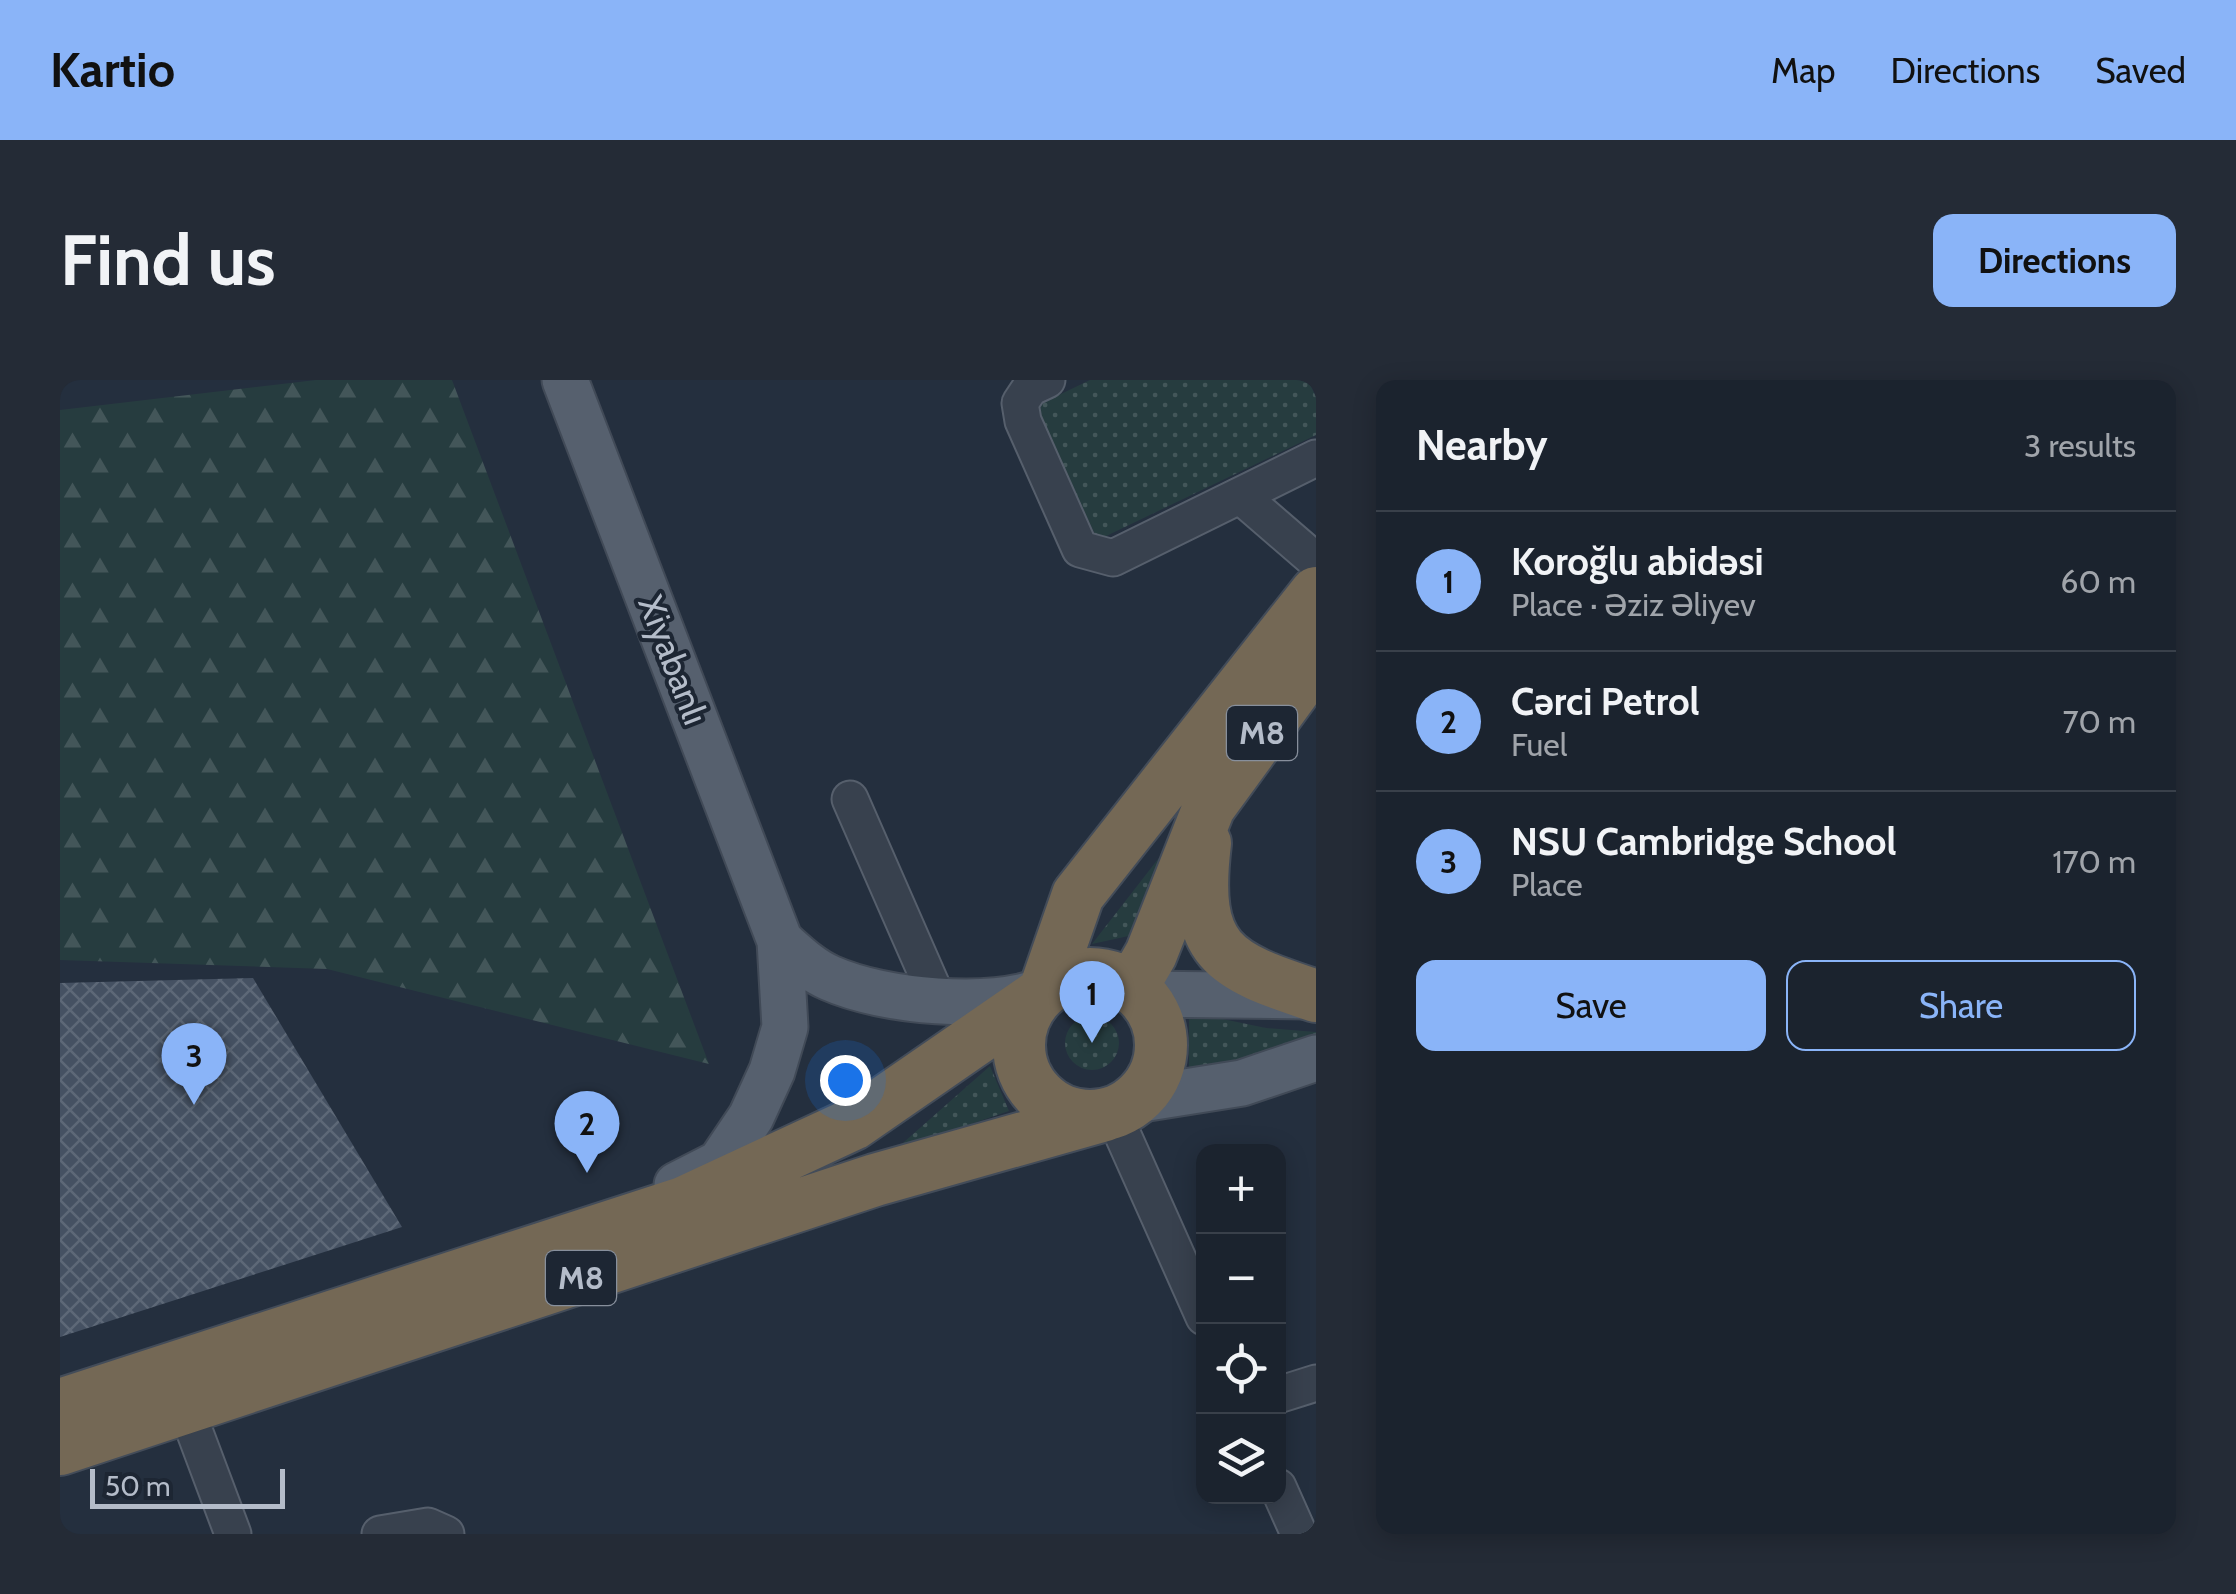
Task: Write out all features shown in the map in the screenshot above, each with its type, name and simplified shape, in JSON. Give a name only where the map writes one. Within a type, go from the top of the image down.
[{"type":"highway","name":"M8","points":[[1118,1110],[1064,1112],[1041,1097],[1025,1075],[1020,1034],[1041,994],[1078,895],[1316,593]]},
{"type":"highway","name":"M8","points":[[60,1449],[178,1390],[578,1237],[683,1203],[853,1124],[1041,994],[1088,973],[1136,990],[1210,807],[1316,660]]},
{"type":"highway","points":[[1210,807],[1200,882],[1207,924],[1224,955],[1246,973],[1316,996]]},
{"type":"highway","points":[[1118,1110],[1147,1088],[1161,1056],[1158,1023],[1136,990]]},
{"type":"highway","name":"M8","points":[[60,1405],[178,1390],[1118,1110]]},
{"type":"main road","name":"Xiyabanlı","points":[[566,380],[780,941],[785,1027],[772,1071],[751,1117],[720,1163],[578,1237]]},
{"type":"main road","points":[[780,941],[832,979],[909,999],[973,1000],[1041,994]]},
{"type":"main road","points":[[1136,990],[1316,996]]},
{"type":"main road","points":[[1118,1110],[1242,1083],[1316,1058]]},
{"type":"street","points":[[1047,380],[1030,388],[1020,403],[1023,420],[1080,549],[1114,558],[1242,498],[1316,458]]},
{"type":"street","points":[[1242,498],[1316,561]]},
{"type":"street","points":[[850,800],[938,1000]]},
{"type":"street","points":[[1118,1110],[1196,1299]]},
{"type":"street","points":[[1286,1392],[1316,1383]]},
{"type":"street","points":[[178,1390],[232,1534]]},
{"type":"street","points":[[1286,1504],[1299,1534]]},
{"type":"street","points":[[380,1534],[428,1526],[446,1534]]},
{"type":"green space","points":[[316,380],[452,380],[709,1064],[327,969],[60,960],[60,410]]},
{"type":"green space","points":[[1090,380],[1308,380],[1316,397],[1316,435],[1098,540],[1034,407]]},
{"type":"green space","points":[[1200,805],[1133,935],[1092,944]]},
{"type":"green space","points":[[1189,1012],[1266,1028],[1316,1032],[1316,1037],[1189,1073]]},
{"type":"green space","points":[[1092,1016],[1111,1024],[1119,1043],[1111,1062],[1092,1070],[1073,1062],[1065,1043],[1073,1024]]},
{"type":"green space","points":[[990,1066],[1009,1111],[895,1150]]},
{"type":"building","points":[[253,978],[402,1227],[60,1337],[60,983]]},
{"type":"place","name":"Koroğlu abidəsi","points":[[1092,1043]]},
{"type":"place","name":"NSU Cambridge School","points":[[194,1105]]},
{"type":"place","name":"Cərci Petrol","points":[[587,1173]]}]
